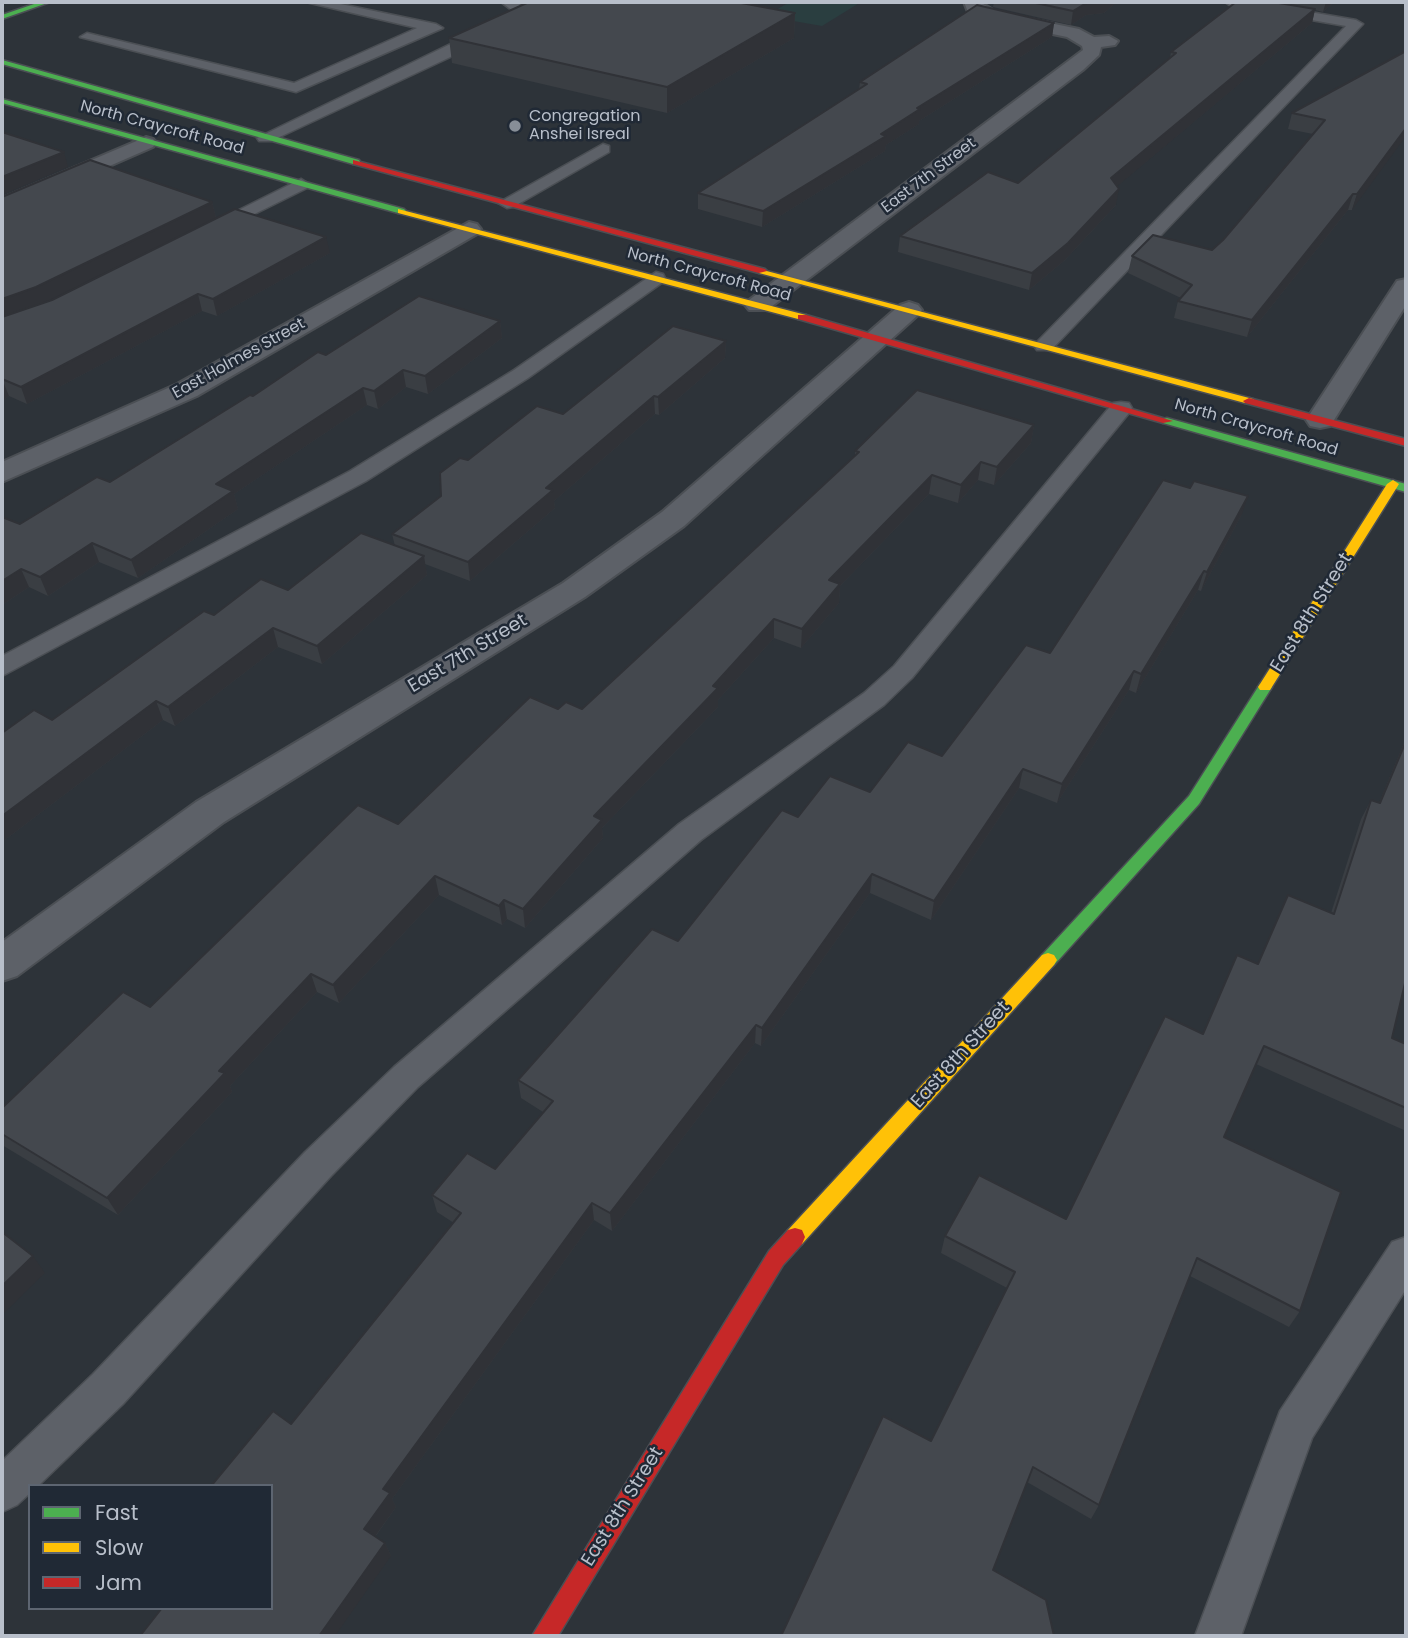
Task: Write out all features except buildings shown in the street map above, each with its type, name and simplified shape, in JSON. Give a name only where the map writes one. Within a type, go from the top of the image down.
[{"type":"main road","points":[[2,17],[46,2]]},
{"type":"main road","name":"North Craycroft Road","points":[[2,62],[265,138],[1406,443]]},
{"type":"main road","name":"North Craycroft Road","points":[[5,105],[758,305],[1399,486]]},
{"type":"main road","name":"East 8th Street","points":[[544,1636],[776,1258],[1194,800],[1399,486]]},
{"type":"street","name":"East 7th Street","points":[[758,305],[1076,66],[1100,42],[1073,33],[991,16],[973,5]]},
{"type":"street","points":[[2,206],[146,143]]},
{"type":"street","name":"East Holmes Street","points":[[2,473],[187,390],[469,229]]},
{"type":"street","points":[[1320,420],[1406,286]]},
{"type":"street","name":"East 7th Street","points":[[2,964],[210,811],[574,590],[673,519],[874,338],[909,310]]},
{"type":"lane","points":[[313,2],[452,32],[484,32]]},
{"type":"lane","points":[[265,138],[507,23],[522,11],[507,2]]},
{"type":"lane","points":[[1044,346],[1356,24],[1231,2]]},
{"type":"lane","points":[[87,37],[296,88],[430,27]]},
{"type":"lane","points":[[507,203],[603,149]]},
{"type":"lane","points":[[194,238],[301,184]]},
{"type":"lane","points":[[2,667],[358,476],[521,374],[656,278]]},
{"type":"lane","points":[[2,1490],[108,1389],[318,1164],[406,1077],[690,832],[874,699],[894,681],[934,638],[1121,408]]},
{"type":"lane","points":[[1218,1636],[1295,1426],[1406,1255]]},
{"type":"green space","points":[[790,2],[861,2],[822,26],[765,16]]},
{"type":"traffic: fast","points":[[2,17],[46,2]]},
{"type":"traffic: fast","points":[[2,62],[356,162]]},
{"type":"traffic: fast","points":[[2,101],[401,211]]},
{"type":"traffic: fast","points":[[1167,421],[1406,488]]},
{"type":"traffic: fast","points":[[1048,960],[1194,800],[1265,687]]},
{"type":"traffic: slow","points":[[401,211],[802,317]]},
{"type":"traffic: slow","points":[[762,271],[1249,401]]},
{"type":"traffic: slow","points":[[1265,687],[1393,484]]},
{"type":"traffic: slow","points":[[795,1237],[1048,960]]},
{"type":"traffic: jam","points":[[356,162],[762,271]]},
{"type":"traffic: jam","points":[[802,317],[1167,421]]},
{"type":"traffic: jam","points":[[1249,401],[1406,443]]},
{"type":"traffic: jam","points":[[544,1636],[776,1258],[795,1237]]},
{"type":"place","name":"Congregation Anshei Isreal","points":[[515,126]]}]
